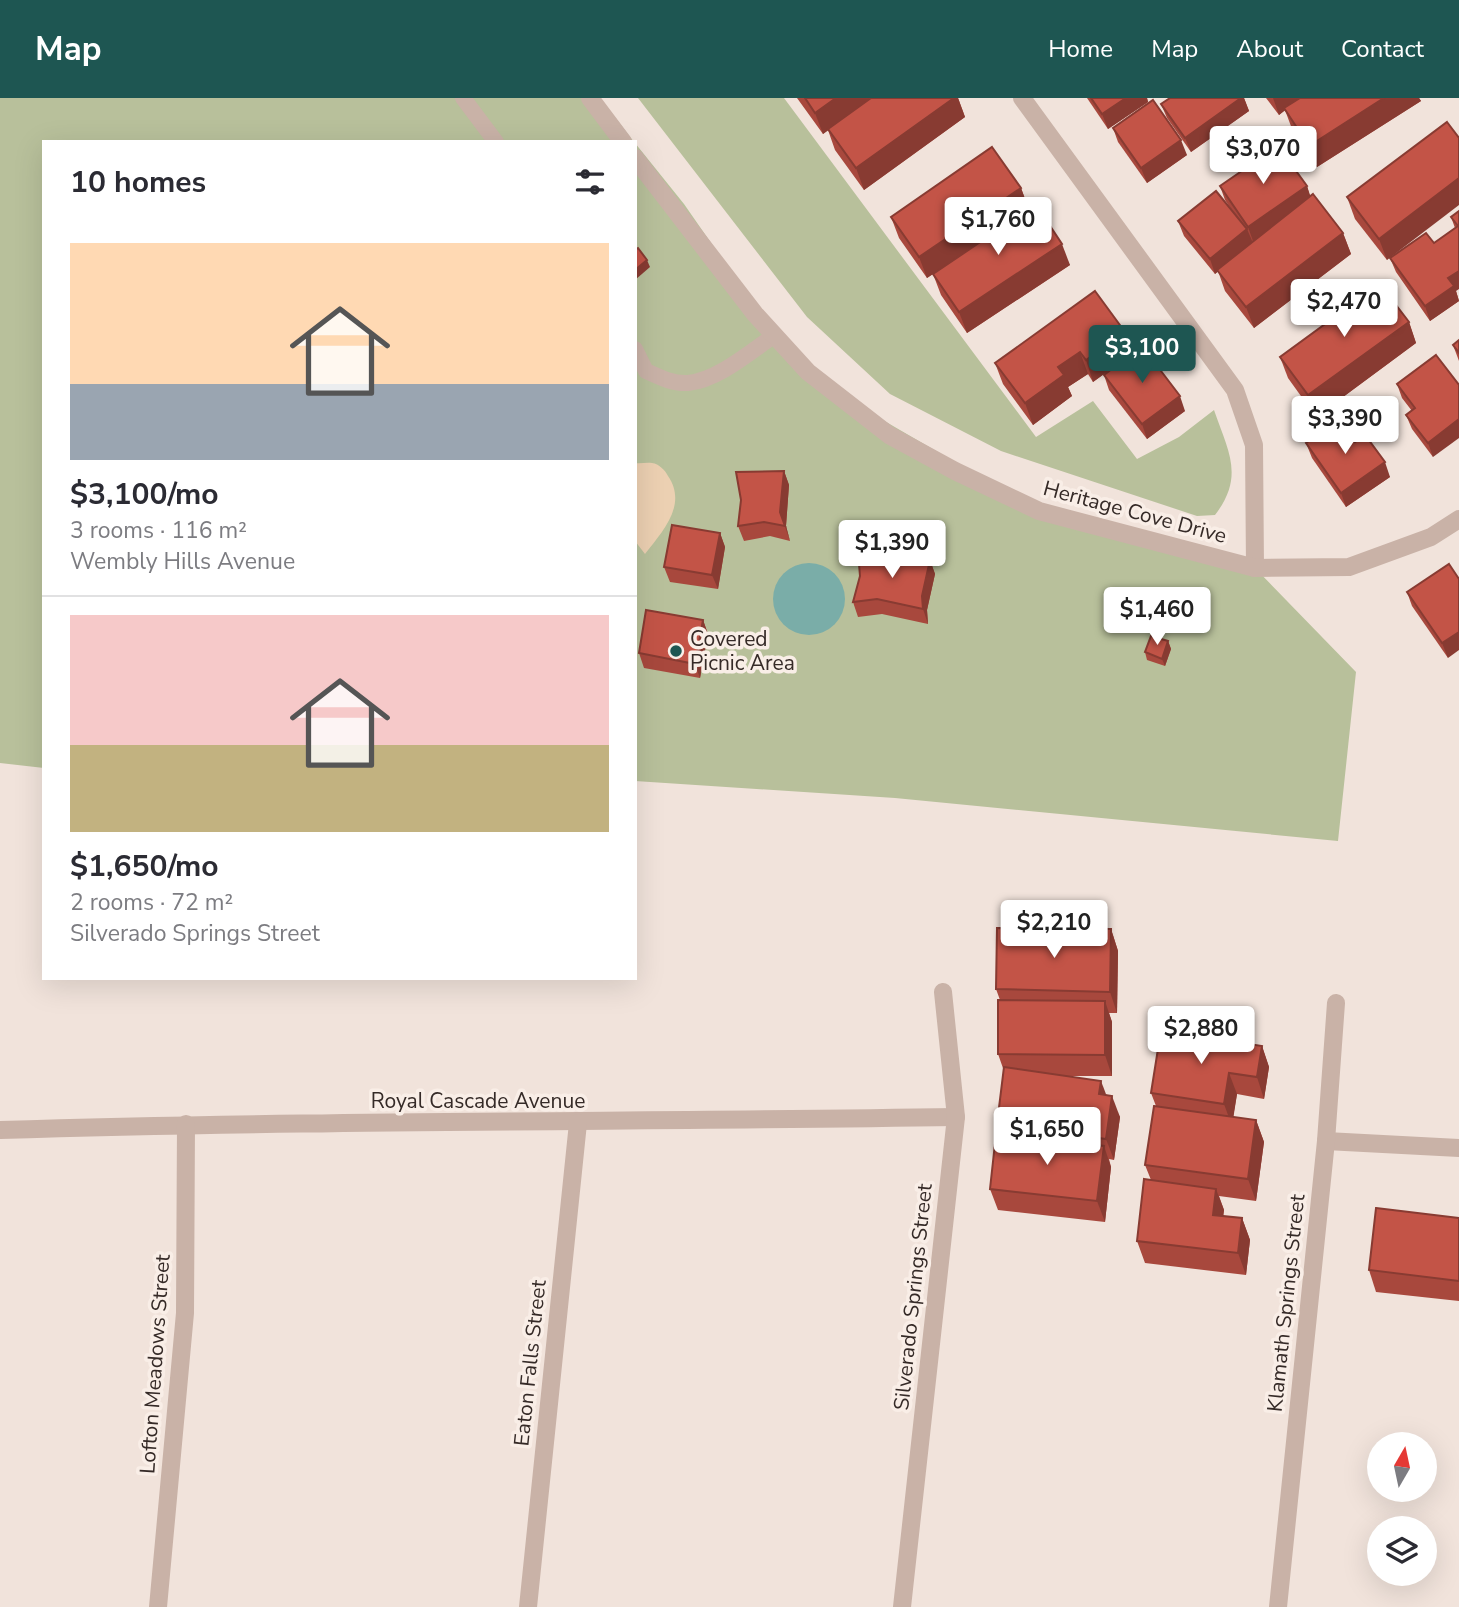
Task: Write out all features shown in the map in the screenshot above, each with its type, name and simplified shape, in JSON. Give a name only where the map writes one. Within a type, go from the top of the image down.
[{"type":"street","points":[[590,98],[622,140]]},
{"type":"street","points":[[1022,98],[1235,390],[1254,445],[1255,568]]},
{"type":"street","name":"Heritage Cove Drive","points":[[637,161],[775,335],[808,372],[889,435],[955,471],[1039,511],[1255,568],[1349,567],[1431,537],[1459,519]]},
{"type":"street","name":"Silverado Springs Street","points":[[902,1607],[956,1117],[943,992]]},
{"type":"street","name":"Klamath Springs Street","points":[[1278,1607],[1326,1141],[1336,1003]]},
{"type":"street","name":"Royal Cascade Avenue","points":[[0,1130],[186,1124],[578,1124],[956,1117]]},
{"type":"street","name":"Lofton Meadows Street","points":[[158,1607],[185,1313],[186,1124]]},
{"type":"street","name":"Eaton Falls Street","points":[[528,1607],[578,1124]]},
{"type":"street","points":[[1326,1141],[1459,1148]]},
{"type":"lane","points":[[463,98],[494,140]]},
{"type":"lane","points":[[637,353],[646,371],[668,380],[687,383],[705,379],[775,335]]},
{"type":"green space","points":[[0,98],[600,98],[632,140],[42,140],[42,768],[0,763]]},
{"type":"green space","points":[[638,98],[784,98],[1036,437],[1093,401],[1137,459],[1179,437],[1214,410],[1228,451],[1232,475],[1224,501],[1215,515],[1197,516],[1001,451],[890,394],[807,317]]},
{"type":"green space","points":[[637,145],[684,204],[775,335],[833,391],[1039,511],[1255,568],[1356,672],[1338,841],[895,798],[637,781]]},
{"type":"sand","points":[[637,463],[652,463],[662,468],[673,487],[675,497],[670,518],[645,554],[637,544]]},
{"type":"water","points":[[809,563],[829,569],[839,579],[845,599],[839,619],[829,629],[809,635],[789,629],[779,619],[773,599],[779,579],[789,569]]},
{"type":"building","points":[[805,98],[836,98],[815,113]]},
{"type":"building","points":[[871,98],[954,98],[856,168],[828,129]]},
{"type":"building","points":[[1091,98],[1126,98],[1102,114]]},
{"type":"building","points":[[1170,98],[1241,98],[1185,138],[1161,104]]},
{"type":"building","points":[[1300,98],[1384,98],[1309,146],[1284,108]]},
{"type":"building","points":[[1153,100],[1181,140],[1141,168],[1113,128]]},
{"type":"building","points":[[1447,122],[1459,138],[1459,178],[1379,239],[1347,197]]},
{"type":"building","points":[[1278,146],[1307,186],[1248,227],[1220,186]]},
{"type":"building","points":[[992,147],[1021,188],[919,257],[891,217]]},
{"type":"building","points":[[1216,191],[1247,229],[1210,259],[1178,221]]},
{"type":"building","points":[[1313,194],[1343,233],[1246,307],[1217,270]]},
{"type":"building","points":[[1033,200],[1062,244],[959,312],[933,274],[998,230],[995,225]]},
{"type":"building","points":[[1459,211],[1459,271],[1448,278],[1454,286],[1425,306],[1390,258],[1426,233],[1434,243],[1458,226],[1451,217]]},
{"type":"building","points":[[637,249],[647,260],[637,268]]},
{"type":"building","points":[[1380,284],[1409,322],[1308,395],[1280,357]]},
{"type":"building","points":[[1095,291],[1125,332],[1086,360],[1080,352],[1058,367],[1064,375],[1025,403],[995,363]]},
{"type":"building","points":[[1459,340],[1459,353],[1453,345]]},
{"type":"building","points":[[1142,346],[1180,396],[1142,424],[1104,375]]},
{"type":"building","points":[[1436,355],[1459,385],[1459,419],[1428,443],[1406,415],[1415,408],[1397,384]]},
{"type":"building","points":[[1339,420],[1355,442],[1365,435],[1385,462],[1341,493],[1306,443]]},
{"type":"building","points":[[784,471],[780,512],[785,526],[764,522],[738,526],[741,500],[736,472]]},
{"type":"building","points":[[672,525],[720,533],[712,575],[664,567]]},
{"type":"building","points":[[858,552],[895,560],[930,560],[922,596],[923,609],[877,599],[853,602],[860,576]]},
{"type":"building","points":[[1449,564],[1459,579],[1459,632],[1442,643],[1407,592]]},
{"type":"building","points":[[646,610],[703,620],[695,664],[639,653]]},
{"type":"building","points":[[1151,636],[1168,641],[1162,659],[1145,652]]},
{"type":"building","points":[[997,928],[1111,929],[1110,992],[996,989]]},
{"type":"building","points":[[998,1000],[1105,1001],[1105,1055],[998,1054]]},
{"type":"building","points":[[1161,1030],[1262,1046],[1257,1077],[1229,1073],[1224,1104],[1151,1093]]},
{"type":"building","points":[[1004,1067],[1101,1081],[1099,1094],[1112,1096],[1106,1139],[997,1124]]},
{"type":"building","points":[[1154,1106],[1256,1120],[1248,1179],[1145,1165]]},
{"type":"building","points":[[996,1134],[1104,1146],[1097,1201],[990,1189]]},
{"type":"building","points":[[1144,1179],[1216,1189],[1213,1215],[1242,1218],[1238,1253],[1137,1241]]},
{"type":"building","points":[[1376,1208],[1459,1218],[1459,1281],[1369,1270]]},
{"type":"place","name":"Covered Picnic Area","points":[[676,651]]}]
